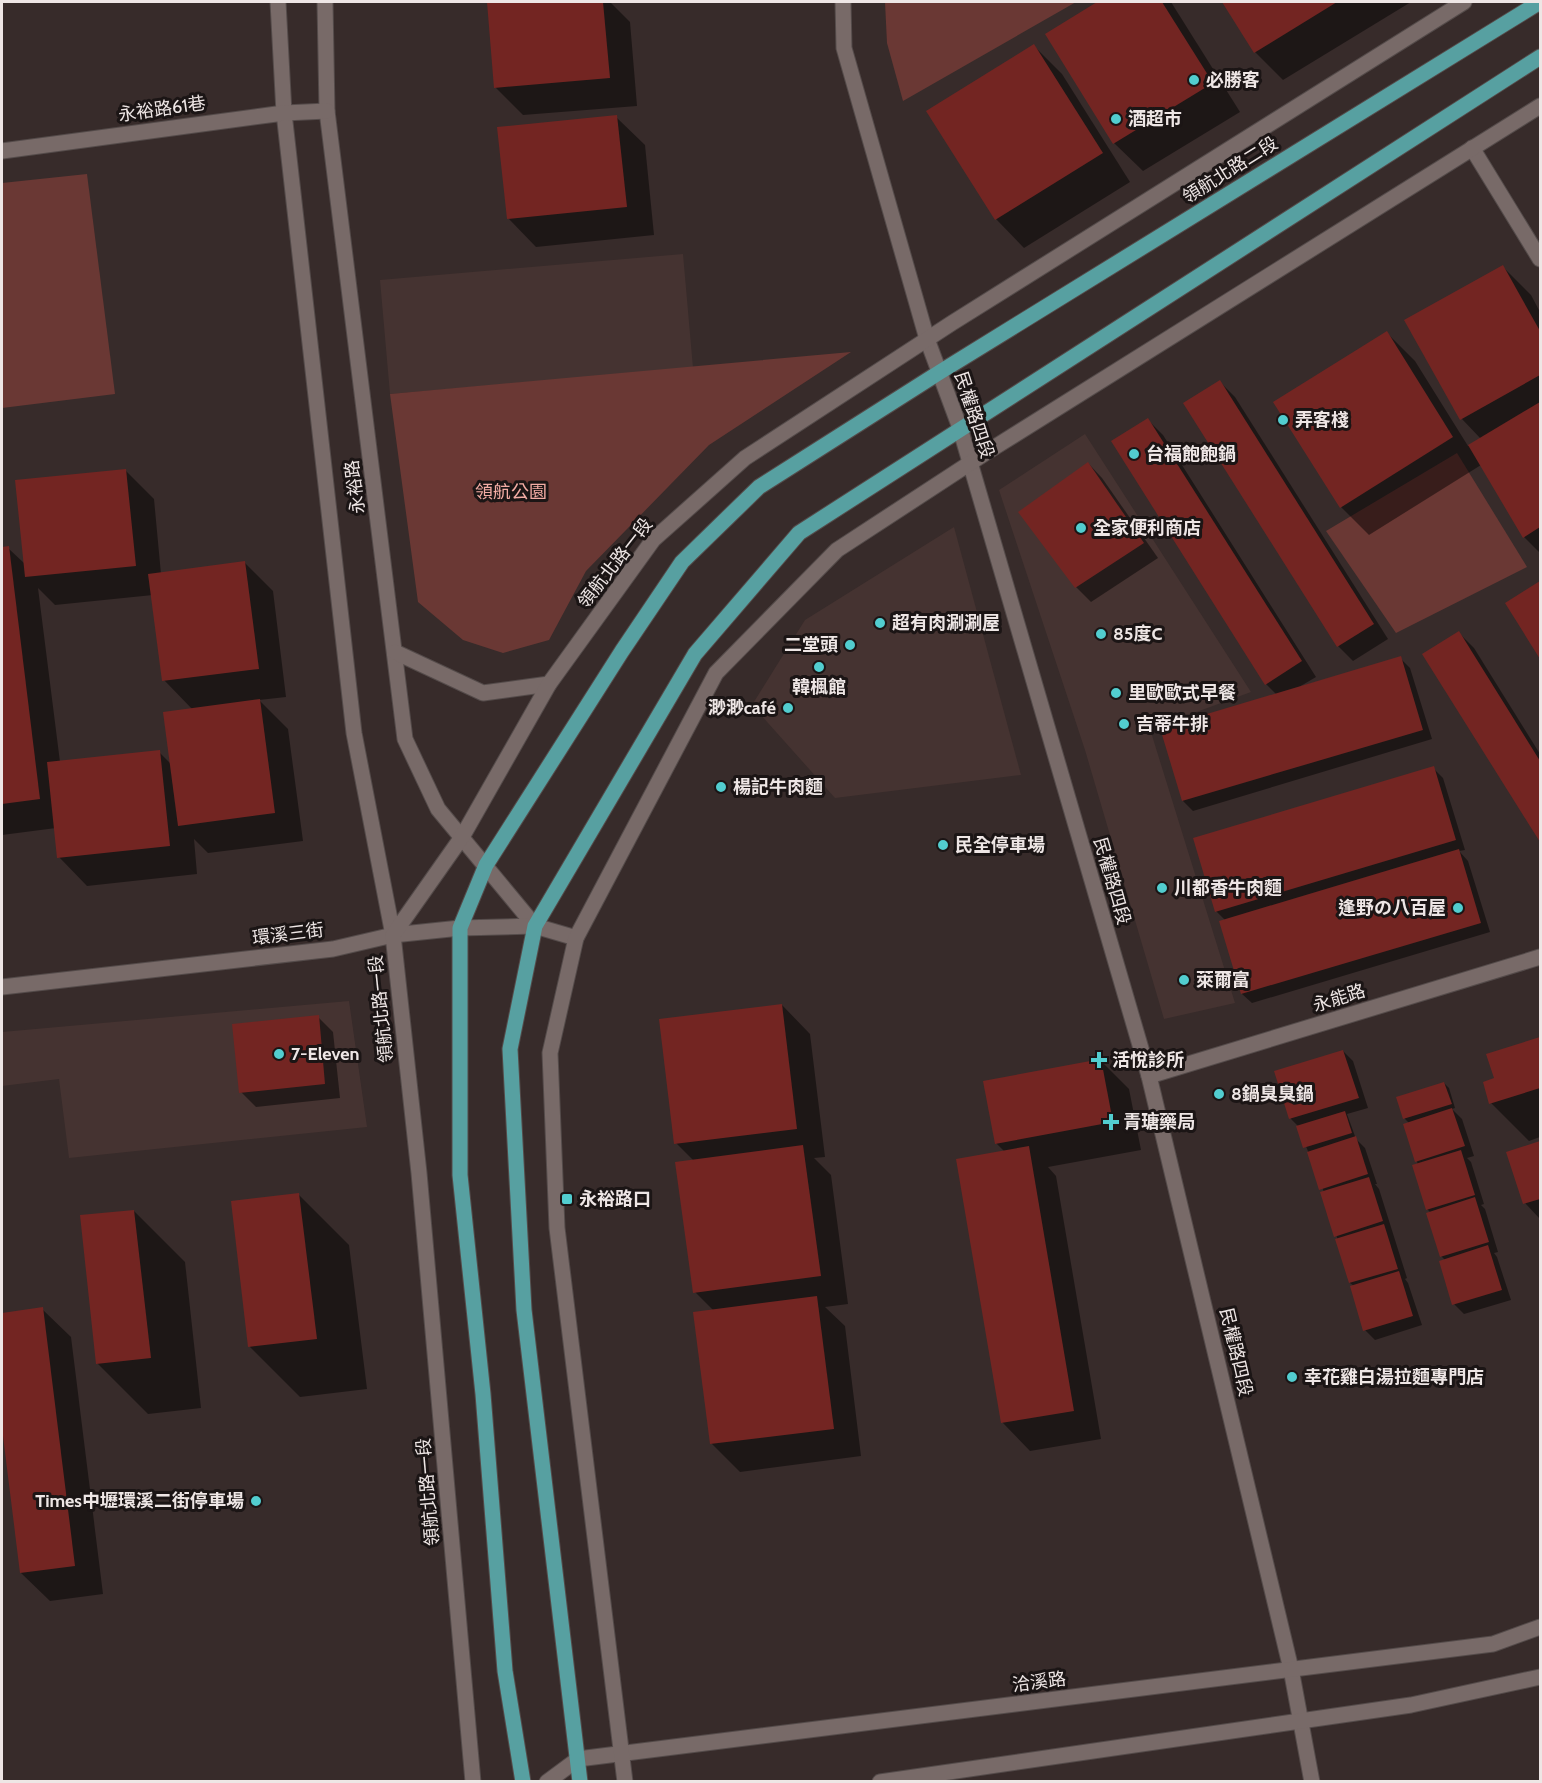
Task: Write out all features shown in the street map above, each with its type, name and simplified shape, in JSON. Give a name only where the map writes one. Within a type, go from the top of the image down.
[{"type":"main road","name":"領航北路二段","points":[[940,372],[1540,2]]},
{"type":"main road","points":[[580,1782],[524,1310],[510,1049],[535,926],[695,654],[799,533],[1540,57]]},
{"type":"main road","points":[[523,1782],[505,1671],[483,1394],[460,1175],[460,927],[486,865],[622,651],[682,562],[759,487],[940,372]]},
{"type":"street","name":"永裕路","points":[[278,2],[284,113],[354,734],[393,935]]},
{"type":"street","name":"永裕路","points":[[325,2],[327,111],[405,740],[438,808],[535,926]]},
{"type":"street","name":"民權路四段","points":[[843,2],[844,48],[927,339],[960,428],[1149,1076],[1292,1669],[1312,1782]]},
{"type":"street","name":"領航北路二段","points":[[927,339],[1464,2]]},
{"type":"street","points":[[625,1782],[557,1228],[550,1053],[576,939],[716,673],[837,550],[970,463],[1540,106]]},
{"type":"street","name":"永裕路61巷","points":[[2,150],[284,113],[327,111]]},
{"type":"street","points":[[1472,148],[1540,260]]},
{"type":"street","name":"領航北路一段","points":[[473,1782],[419,1173],[393,935],[462,837],[549,684],[653,540],[745,458],[927,339]]},
{"type":"street","points":[[395,652],[483,693],[549,684]]},
{"type":"street","name":"環溪三街","points":[[2,987],[333,949],[393,935],[460,927],[535,926],[576,939]]},
{"type":"street","name":"永能路","points":[[1149,1076],[1540,957]]},
{"type":"street","name":"洽溪路","points":[[547,1782],[578,1759],[1493,1644],[1540,1627]]},
{"type":"street","points":[[880,1782],[1411,1705],[1540,1677]]},
{"type":"shaded area","points":[[683,254],[693,368],[390,394],[380,280]]},
{"type":"shaded area","points":[[1085,434],[1251,692],[1150,729],[1235,1003],[1164,1019],[1085,750],[999,490]]},
{"type":"shaded area","points":[[954,527],[1021,775],[835,798],[752,705],[805,620]]},
{"type":"shaded area","points":[[349,1001],[367,1127],[69,1158],[59,1079],[2,1086],[2,1032]]},
{"type":"green space","points":[[885,2],[1076,2],[903,101],[887,43]]},
{"type":"green space","points":[[87,174],[115,394],[2,408],[2,183]]},
{"type":"green space","name":"領航公園","points":[[851,352],[709,445],[586,571],[549,640],[503,653],[463,640],[418,602],[390,394]]},
{"type":"green space","points":[[1457,453],[1527,567],[1396,633],[1326,531]]},
{"type":"building","points":[[487,2],[603,2],[610,78],[494,88]]},
{"type":"building","points":[[1097,2],[1162,2],[1213,83],[1113,144],[1045,34]]},
{"type":"building","points":[[1222,2],[1337,2],[1254,53]]},
{"type":"building","points":[[1034,44],[1103,153],[995,220],[926,111]]},
{"type":"building","points":[[617,115],[627,207],[507,219],[497,127]]},
{"type":"building","points":[[1503,265],[1540,331],[1540,375],[1460,420],[1404,320]]},
{"type":"building","points":[[1387,331],[1453,437],[1340,508],[1273,402]]},
{"type":"building","points":[[1220,380],[1374,624],[1337,647],[1183,403]]},
{"type":"building","points":[[1540,402],[1540,527],[1523,538],[1468,445]]},
{"type":"building","points":[[1148,418],[1302,661],[1265,685],[1111,441]]},
{"type":"building","name":"全家便利商店","points":[[1088,462],[1144,543],[1075,588],[1018,512]]},
{"type":"building","points":[[126,469],[136,566],[25,577],[15,480]]},
{"type":"building","points":[[9,546],[40,799],[2,804],[2,547]]},
{"type":"building","points":[[245,561],[259,669],[162,681],[148,574]]},
{"type":"building","points":[[1540,581],[1540,659],[1505,603]]},
{"type":"building","points":[[1459,631],[1540,761],[1540,842],[1422,654]]},
{"type":"building","points":[[1401,656],[1423,730],[1182,801],[1160,728]]},
{"type":"building","points":[[260,699],[275,813],[178,826],[163,712]]},
{"type":"building","points":[[160,750],[170,846],[57,858],[47,762]]},
{"type":"building","points":[[1434,766],[1456,840],[1215,912],[1193,838]]},
{"type":"building","points":[[1459,849],[1481,923],[1241,994],[1219,921]]},
{"type":"building","points":[[782,1004],[797,1129],[674,1144],[659,1019]]},
{"type":"building","name":"7-Eleven","points":[[319,1015],[325,1084],[239,1093],[232,1024]]},
{"type":"building","points":[[1540,1037],[1540,1088],[1489,1104],[1483,1082],[1494,1078],[1486,1054]]},
{"type":"building","points":[[1343,1050],[1359,1098],[1289,1119],[1274,1071]]},
{"type":"building","points":[[1101,1059],[1113,1122],[995,1144],[983,1081]]},
{"type":"building","points":[[1444,1082],[1452,1104],[1403,1119],[1396,1097]]},
{"type":"building","points":[[1452,1108],[1465,1146],[1415,1162],[1403,1124]]},
{"type":"building","points":[[1345,1111],[1352,1133],[1303,1148],[1296,1126]]},
{"type":"building","points":[[1356,1136],[1368,1174],[1319,1190],[1307,1152]]},
{"type":"building","points":[[1540,1141],[1540,1199],[1523,1204],[1506,1152]]},
{"type":"building","points":[[803,1145],[821,1276],[693,1293],[675,1162]]},
{"type":"building","points":[[1029,1146],[1074,1411],[1001,1423],[956,1159]]},
{"type":"building","points":[[1461,1150],[1475,1195],[1426,1210],[1412,1165]]},
{"type":"building","points":[[1369,1177],[1383,1221],[1334,1237],[1320,1192]]},
{"type":"building","points":[[299,1193],[317,1339],[248,1347],[231,1201]]},
{"type":"building","points":[[1475,1197],[1489,1242],[1440,1257],[1426,1213]]},
{"type":"building","points":[[134,1210],[151,1358],[96,1364],[80,1215]]},
{"type":"building","points":[[1384,1224],[1398,1269],[1349,1283],[1335,1239]]},
{"type":"building","points":[[1488,1245],[1502,1290],[1452,1305],[1439,1261]]},
{"type":"building","points":[[1399,1271],[1413,1316],[1363,1331],[1350,1286]]},
{"type":"building","points":[[817,1296],[834,1429],[710,1444],[693,1312]]},
{"type":"building","points":[[43,1307],[75,1566],[20,1573],[2,1428],[2,1313]]},
{"type":"place","name":"必勝客","points":[[1194,80]]},
{"type":"place","name":"酒超市","points":[[1116,119]]},
{"type":"place","name":"弄客棧","points":[[1283,420]]},
{"type":"place","name":"台福飽飽鍋","points":[[1134,454]]},
{"type":"place","name":"全家便利商店","points":[[1081,528]]},
{"type":"place","name":"超有肉涮涮屋","points":[[880,623]]},
{"type":"place","name":"85度C","points":[[1101,634]]},
{"type":"place","name":"二堂頭","points":[[850,645]]},
{"type":"place","name":"韓楓館","points":[[819,667]]},
{"type":"place","name":"里歐歐式早餐","points":[[1116,693]]},
{"type":"place","name":"渺渺café","points":[[788,708]]},
{"type":"place","name":"吉蒂牛排","points":[[1124,724]]},
{"type":"place","name":"楊記牛肉麵","points":[[721,787]]},
{"type":"place","name":"民全停車場","points":[[943,845]]},
{"type":"place","name":"川都香牛肉麵","points":[[1162,888]]},
{"type":"place","name":"逢野の八百屋","points":[[1458,908]]},
{"type":"place","name":"萊爾富","points":[[1184,980]]},
{"type":"place","name":"7-Eleven","points":[[279,1054]]},
{"type":"place","name":"活悅診所","points":[[1099,1060]]},
{"type":"place","name":"8鍋臭臭鍋","points":[[1219,1094]]},
{"type":"place","name":"青瑭藥局","points":[[1111,1122]]},
{"type":"place","name":"永裕路口","points":[[567,1199]]},
{"type":"place","name":"幸花雞白湯拉麵專門店","points":[[1292,1377]]},
{"type":"place","name":"Times中壢環溪二街停車場","points":[[256,1501]]}]
